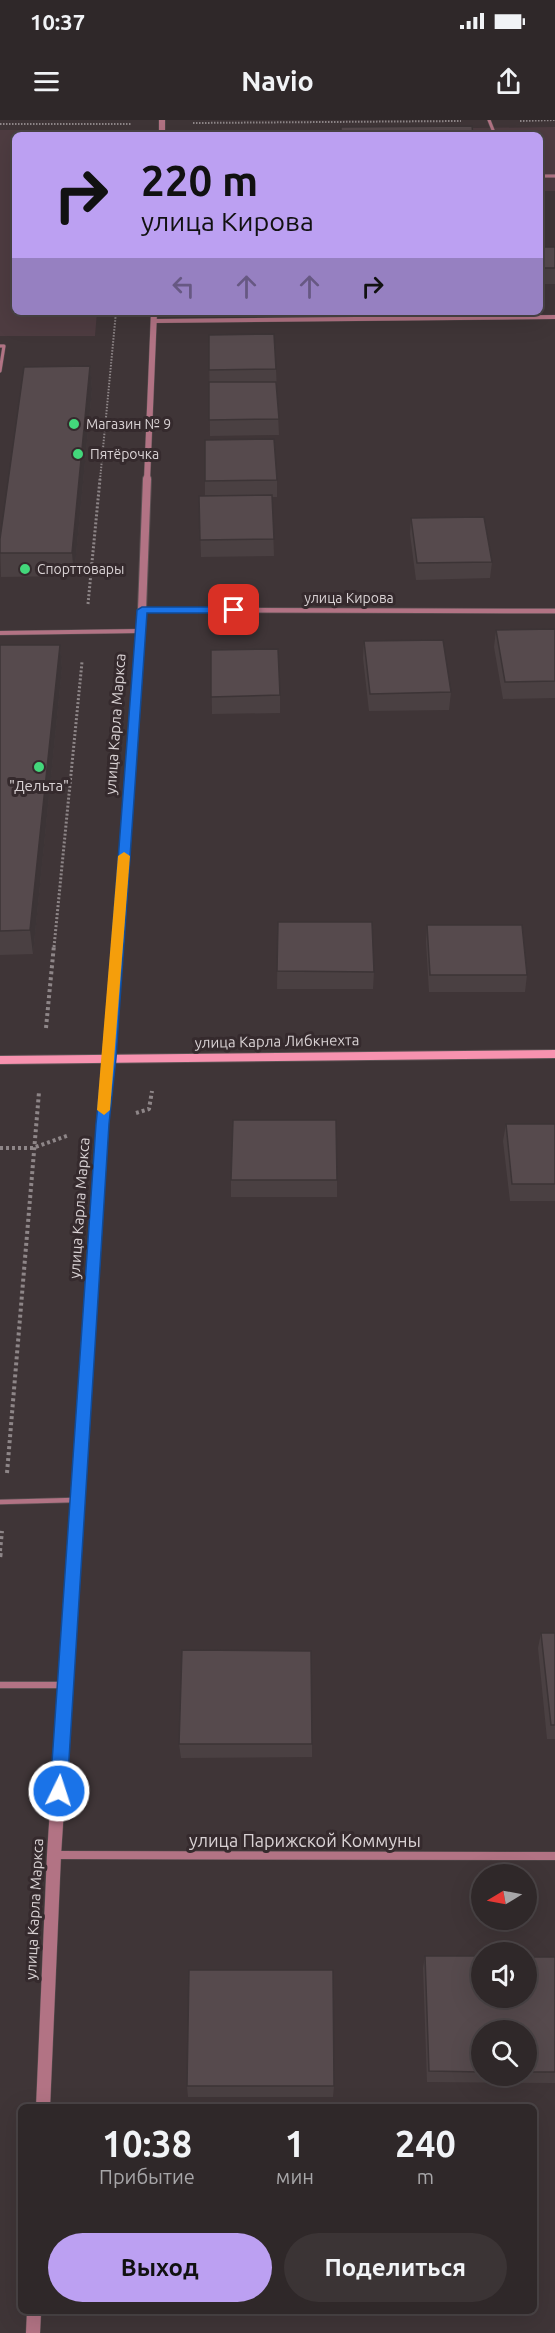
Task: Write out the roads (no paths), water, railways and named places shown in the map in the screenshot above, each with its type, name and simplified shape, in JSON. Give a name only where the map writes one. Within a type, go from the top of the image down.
[{"type":"main road","name":"улица Карла Либкнехта","points":[[0,1060],[555,1054]]},
{"type":"street","points":[[153,317],[555,317]]},
{"type":"street","name":"улица Карла Маркса","points":[[43,2104],[54,1855],[102,1124],[110,1058],[142,610],[153,317]]},
{"type":"street","name":"улица Кирова","points":[[142,610],[555,611]]},
{"type":"street","name":"улица Парижской Коммуны","points":[[54,1855],[555,1856]]},
{"type":"street","points":[[33,2333],[34,2314]]},
{"type":"lane","points":[[0,346],[4,346],[0,371]]},
{"type":"lane","points":[[0,633],[140,632]]},
{"type":"lane","points":[[2,1502],[78,1500]]},
{"type":"lane","points":[[0,1685],[66,1685]]},
{"type":"place","name":"Магазин № 9","points":[[74,424]]},
{"type":"place","name":"Пятёрочка","points":[[78,454]]},
{"type":"place","name":"Спорттовары","points":[[25,569]]},
{"type":"place","name":"\"Дельта\"","points":[[39,767]]}]
